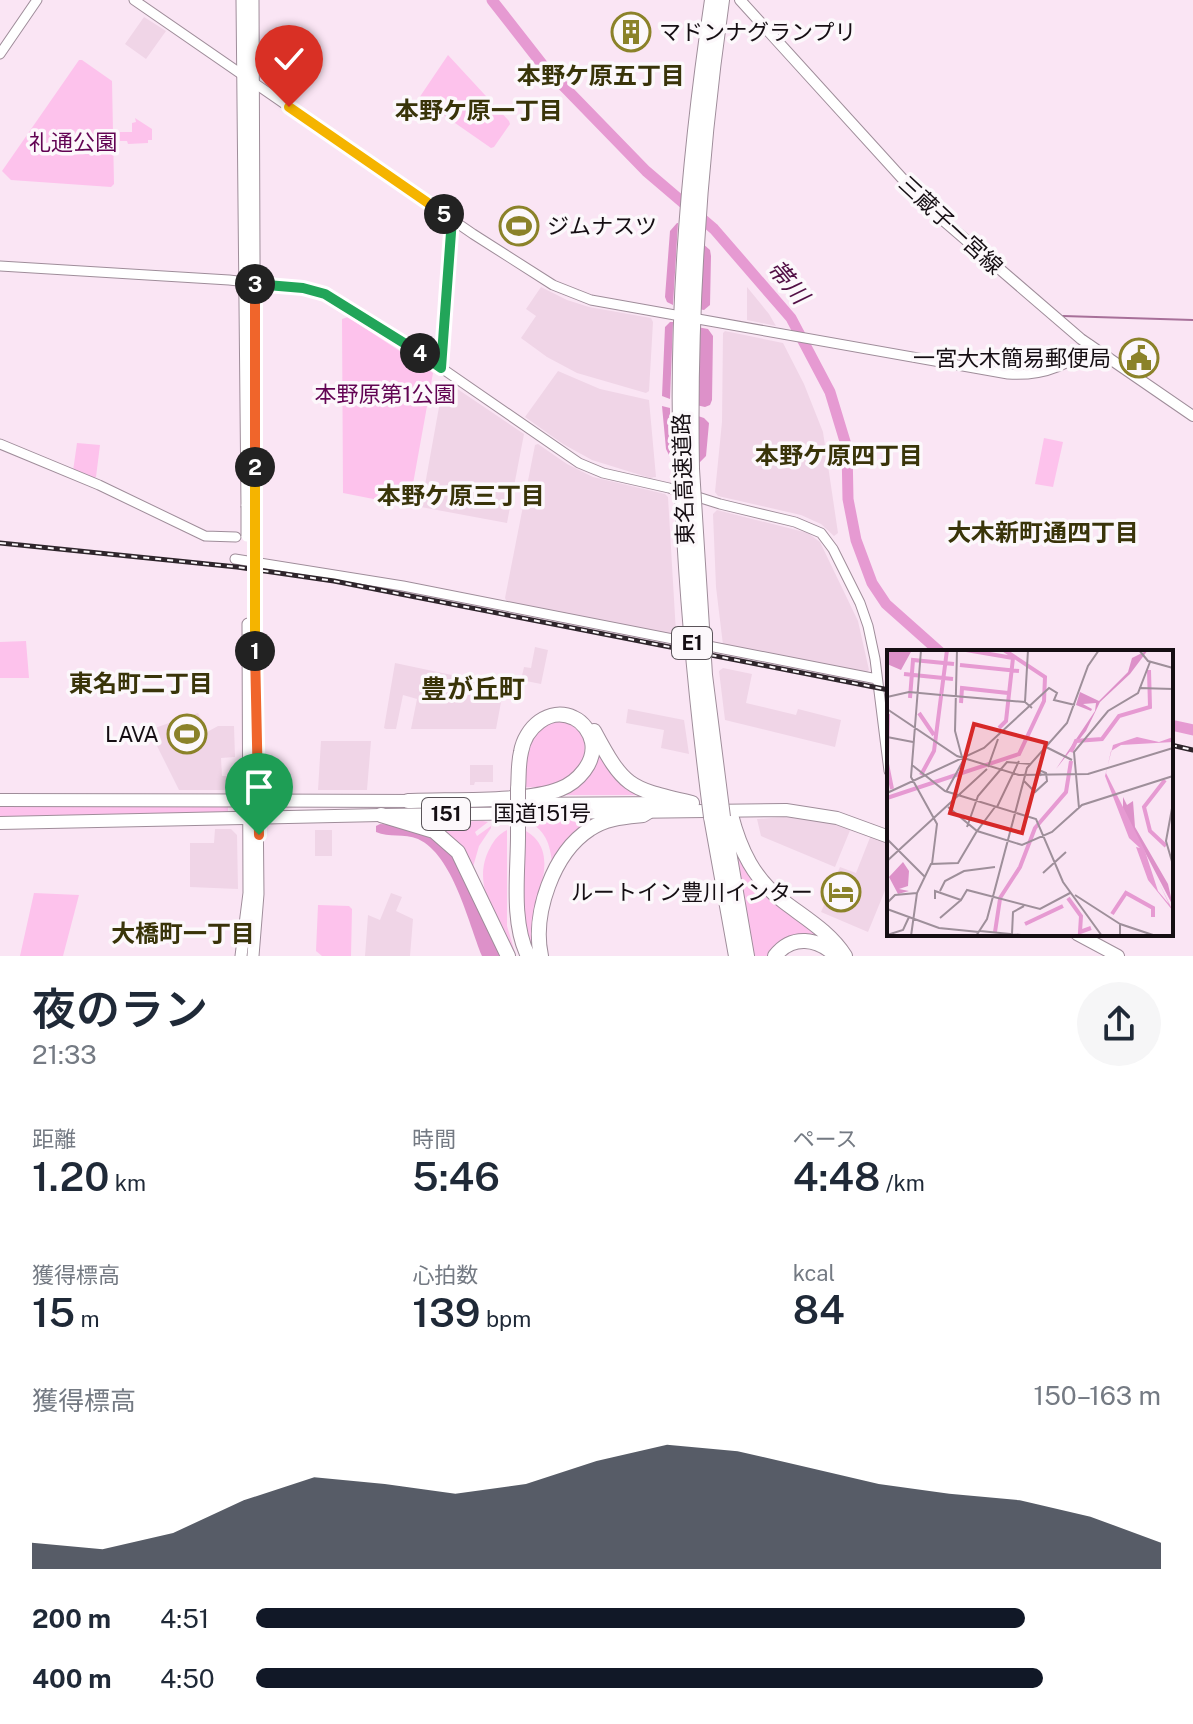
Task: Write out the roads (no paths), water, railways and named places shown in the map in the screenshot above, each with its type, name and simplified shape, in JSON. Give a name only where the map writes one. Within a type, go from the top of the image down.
[{"type":"highway","name":"東名高速道路","points":[[712,0],[692,234],[693,329],[687,469],[692,645],[747,956]]},
{"type":"highway","name":"東名高速道路","points":[[694,199],[722,0]]},
{"type":"highway","name":"東名高速道路","points":[[687,469],[705,675],[722,816],[719,867],[736,956]]},
{"type":"highway","points":[[525,956],[519,921],[514,749],[524,727],[541,713],[562,709],[578,714],[587,721],[616,770],[628,782],[644,791],[692,803]]},
{"type":"highway","points":[[408,801],[524,796],[562,789],[581,775],[592,756],[592,740],[580,721],[566,715],[555,715],[536,723],[522,747],[515,789]]},
{"type":"highway","name":"国道151号","points":[[0,800],[253,799],[800,805],[841,812],[887,831]]},
{"type":"highway","name":"国道151号","points":[[0,823],[786,810],[837,818],[887,831]]},
{"type":"highway","points":[[541,956],[541,912],[555,873],[569,847],[589,829],[604,821],[648,812]]},
{"type":"highway","points":[[381,815],[434,831],[458,852],[508,956]]},
{"type":"highway","points":[[722,816],[757,874],[780,899],[828,935],[845,956]]},
{"type":"highway","points":[[719,867],[726,956]]},
{"type":"highway","points":[[1081,936],[1118,956]]},
{"type":"highway","points":[[775,956],[784,947],[804,940],[825,946],[836,956]]},
{"type":"main road","points":[[242,0],[248,80]]},
{"type":"main road","points":[[253,0],[248,80],[253,799],[258,894],[253,956]]},
{"type":"main road","name":"三蔵子一宮線","points":[[740,0],[917,196],[1023,292],[1090,345],[1193,416]]},
{"type":"main road","points":[[241,956],[254,818]]},
{"type":"street","points":[[0,54],[37,0]]},
{"type":"street","points":[[134,0],[532,273],[591,300],[675,315]]},
{"type":"street","points":[[441,368],[452,219]]},
{"type":"street","points":[[0,266],[229,280],[303,288],[325,294],[441,368],[579,463],[603,473],[795,522],[821,533],[833,549],[865,614],[874,648],[887,756]]},
{"type":"street","points":[[698,319],[1015,375],[1054,369],[1090,345]]},
{"type":"street","points":[[0,444],[99,485],[205,536],[236,537]]},
{"type":"street","points":[[235,559],[403,586],[877,679]]},
{"type":"waterway","name":"帯川","points":[[492,0],[542,64],[646,171],[714,229],[791,318],[830,392],[847,448],[848,499],[856,540],[872,583],[886,604],[938,650]]},
{"type":"waterway","points":[[1063,316],[1193,320]]},
{"type":"waterway","name":"帯川","points":[[1173,725],[1193,730]]},
{"type":"railway","points":[[0,543],[237,567],[334,581],[887,690]]},
{"type":"railway","points":[[1173,745],[1193,750]]},
{"type":"place","name":"マドンナグランプリ","points":[[631,32]]},
{"type":"place","name":"ジムナスツ","points":[[519,226]]},
{"type":"place","name":"一宮大木簡易郵便局","points":[[1139,358]]},
{"type":"place","name":"LAVA","points":[[187,734]]},
{"type":"place","name":"ルートイン豊川インター","points":[[841,892]]},
{"type":"district","name":"本野ケ原五丁目","points":[[601,76]]},
{"type":"district","name":"本野ケ原一丁目","points":[[479,111]]},
{"type":"district","name":"本野ケ原四丁目","points":[[839,456]]},
{"type":"district","name":"本野ケ原三丁目","points":[[461,496]]},
{"type":"district","name":"大木新町通四丁目","points":[[1043,533]]},
{"type":"district","name":"東名町二丁目","points":[[141,684]]},
{"type":"district","name":"豊が丘町","points":[[473,689]]},
{"type":"district","name":"大橋町一丁目","points":[[183,934]]},
{"type":"park label","name":"礼通公園","points":[[73,142]]},
{"type":"park label","name":"本野原第1公園","points":[[385,394]]}]
